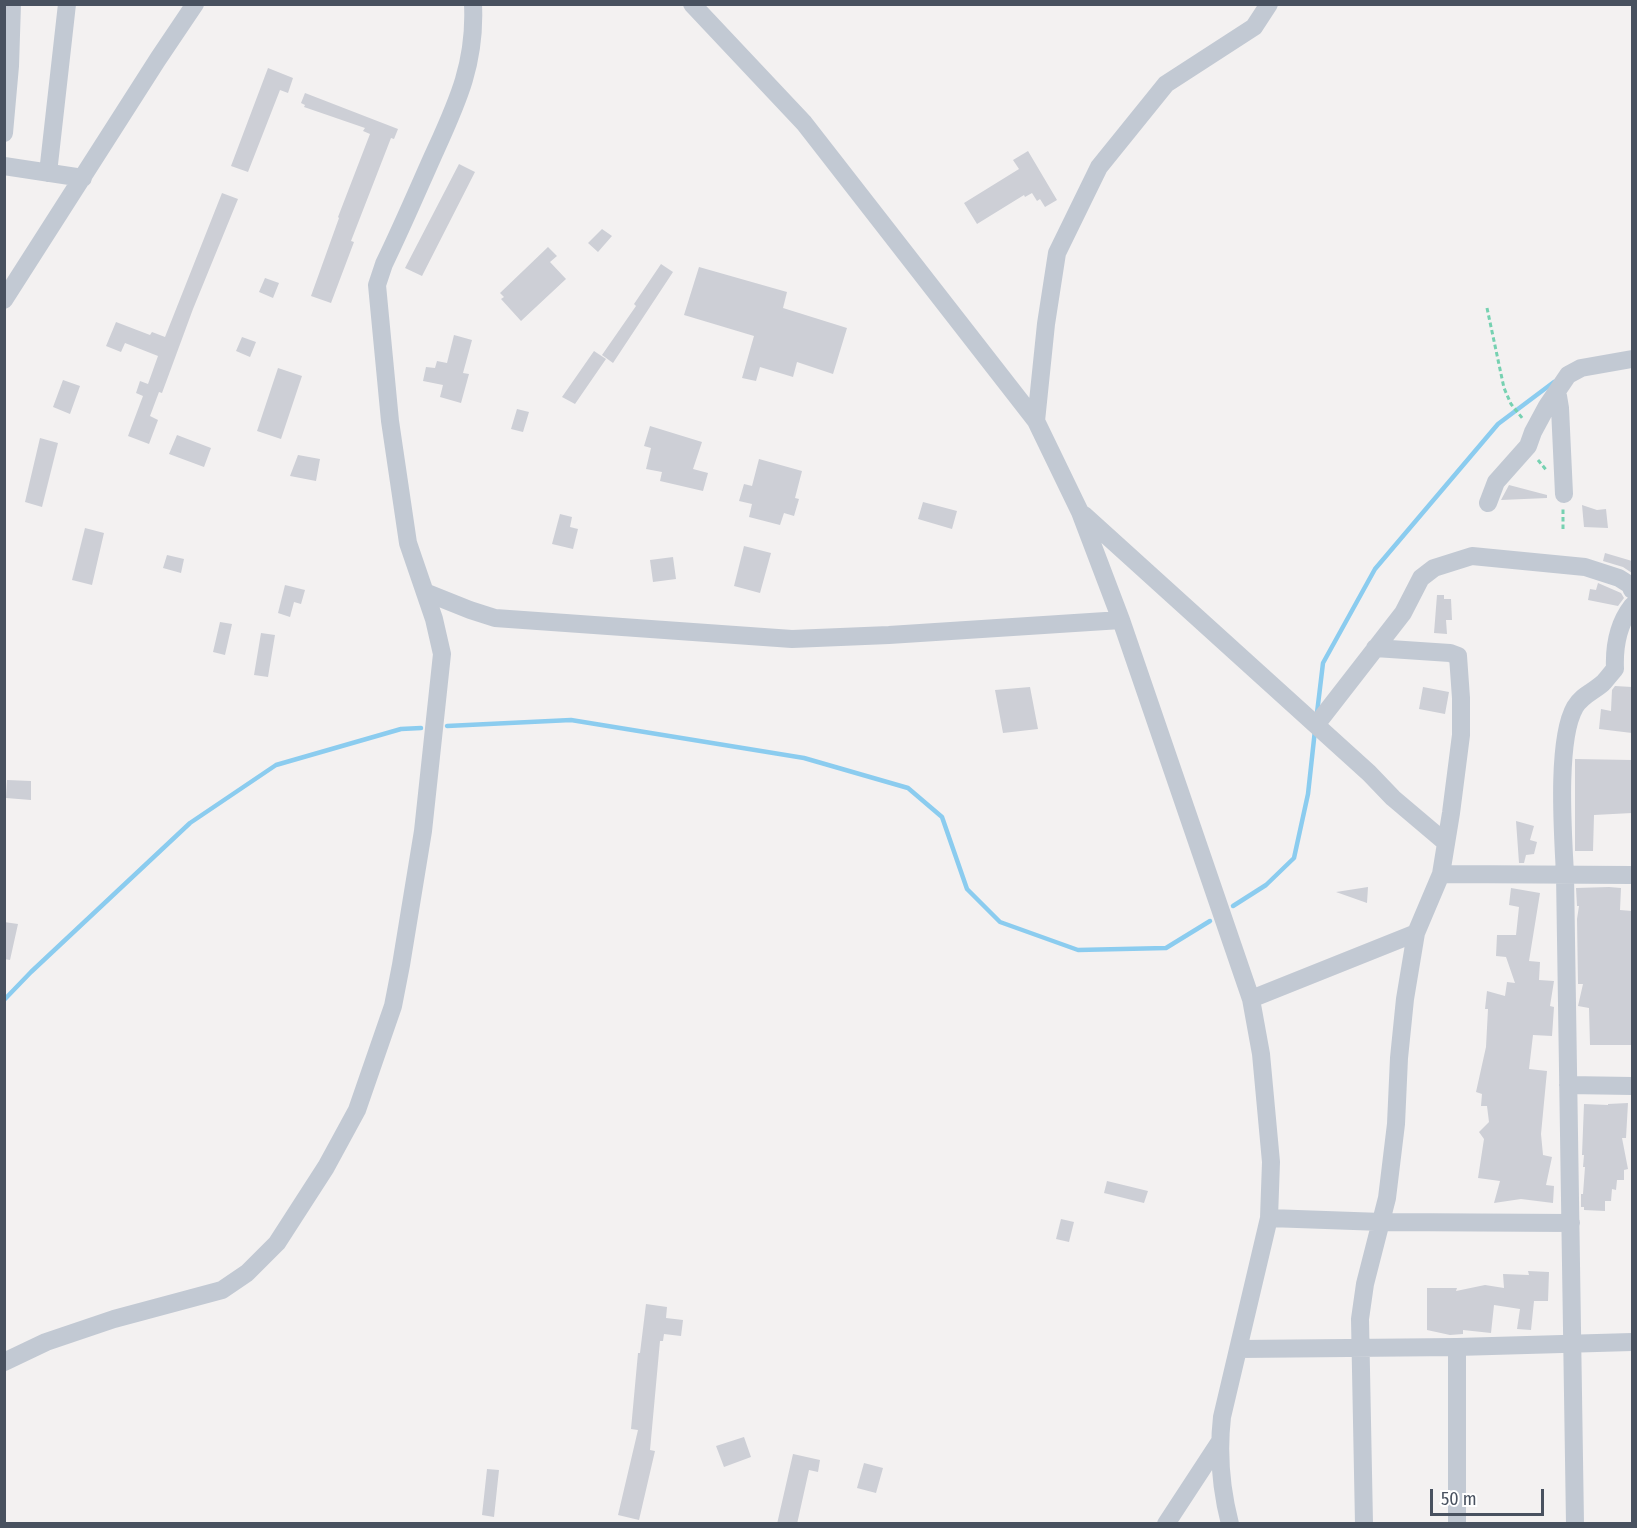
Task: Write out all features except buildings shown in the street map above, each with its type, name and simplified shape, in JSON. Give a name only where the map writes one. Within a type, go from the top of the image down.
[{"type":"street","points":[[4,133],[10,66],[12,4]]},
{"type":"street","points":[[48,173],[67,4]]},
{"type":"street","points":[[4,300],[195,4]]},
{"type":"street","points":[[4,1362],[46,1342],[114,1319],[222,1290],[246,1273],[277,1243],[326,1167],[357,1110],[393,1006],[423,831],[442,654],[434,619],[408,543],[390,422],[377,285],[384,264],[457,103],[469,68],[474,38],[473,4]]},
{"type":"street","points":[[692,4],[804,123],[1036,421],[1080,512],[1121,620],[1251,999],[1261,1054],[1270,1151],[1269,1218],[1222,1417],[1219,1443],[1226,1508],[1230,1524]]},
{"type":"street","points":[[1036,421],[1046,324],[1058,253],[1099,167],[1166,84],[1254,27],[1269,4]]},
{"type":"street","points":[[4,166],[83,178]]},
{"type":"street","points":[[1488,503],[1496,482],[1528,447],[1538,421],[1568,375],[1581,368],[1632,359]]},
{"type":"street","points":[[1555,394],[1558,396],[1560,408],[1564,494]]},
{"type":"street","points":[[1080,512],[1316,725],[1393,798],[1445,842]]},
{"type":"street","points":[[1316,725],[1403,613],[1421,578],[1434,568],[1463,558],[1481,557],[1585,567],[1618,578],[1630,585],[1632,590]]},
{"type":"street","points":[[424,592],[495,618],[792,639],[1121,620]]},
{"type":"street","points":[[1575,1524],[1565,873],[1562,810],[1565,740],[1574,710],[1583,696],[1624,668],[1614,653],[1624,616],[1632,606]]},
{"type":"street","points":[[1364,1524],[1360,1319],[1365,1284],[1382,1222],[1396,1124],[1405,999],[1416,933],[1441,874],[1461,735],[1460,660],[1458,656],[1450,653],[1375,648]]},
{"type":"street","points":[[1441,874],[1632,875]]},
{"type":"street","points":[[1251,999],[1416,933]]},
{"type":"street","points":[[1568,1085],[1632,1086]]},
{"type":"street","points":[[1269,1218],[1382,1222],[1571,1223]]},
{"type":"street","points":[[1239,1348],[1457,1347],[1632,1342]]},
{"type":"street","points":[[1457,1347],[1457,1524]]},
{"type":"street","points":[[1166,1524],[1219,1443]]},
{"type":"path","points":[[1487,308],[1504,388],[1511,404],[1519,414]]},
{"type":"waterway","points":[[1317,713],[1323,663],[1375,569],[1498,424],[1554,382]]},
{"type":"waterway","points":[[447,726],[571,720],[804,758],[908,788],[942,817],[967,889],[1000,922],[1078,950],[1166,948],[1210,921]]},
{"type":"waterway","points":[[4,1000],[190,823],[276,765],[401,729],[421,728]]},
{"type":"waterway","points":[[1233,906],[1266,885],[1294,858],[1308,794],[1315,730]]}]
